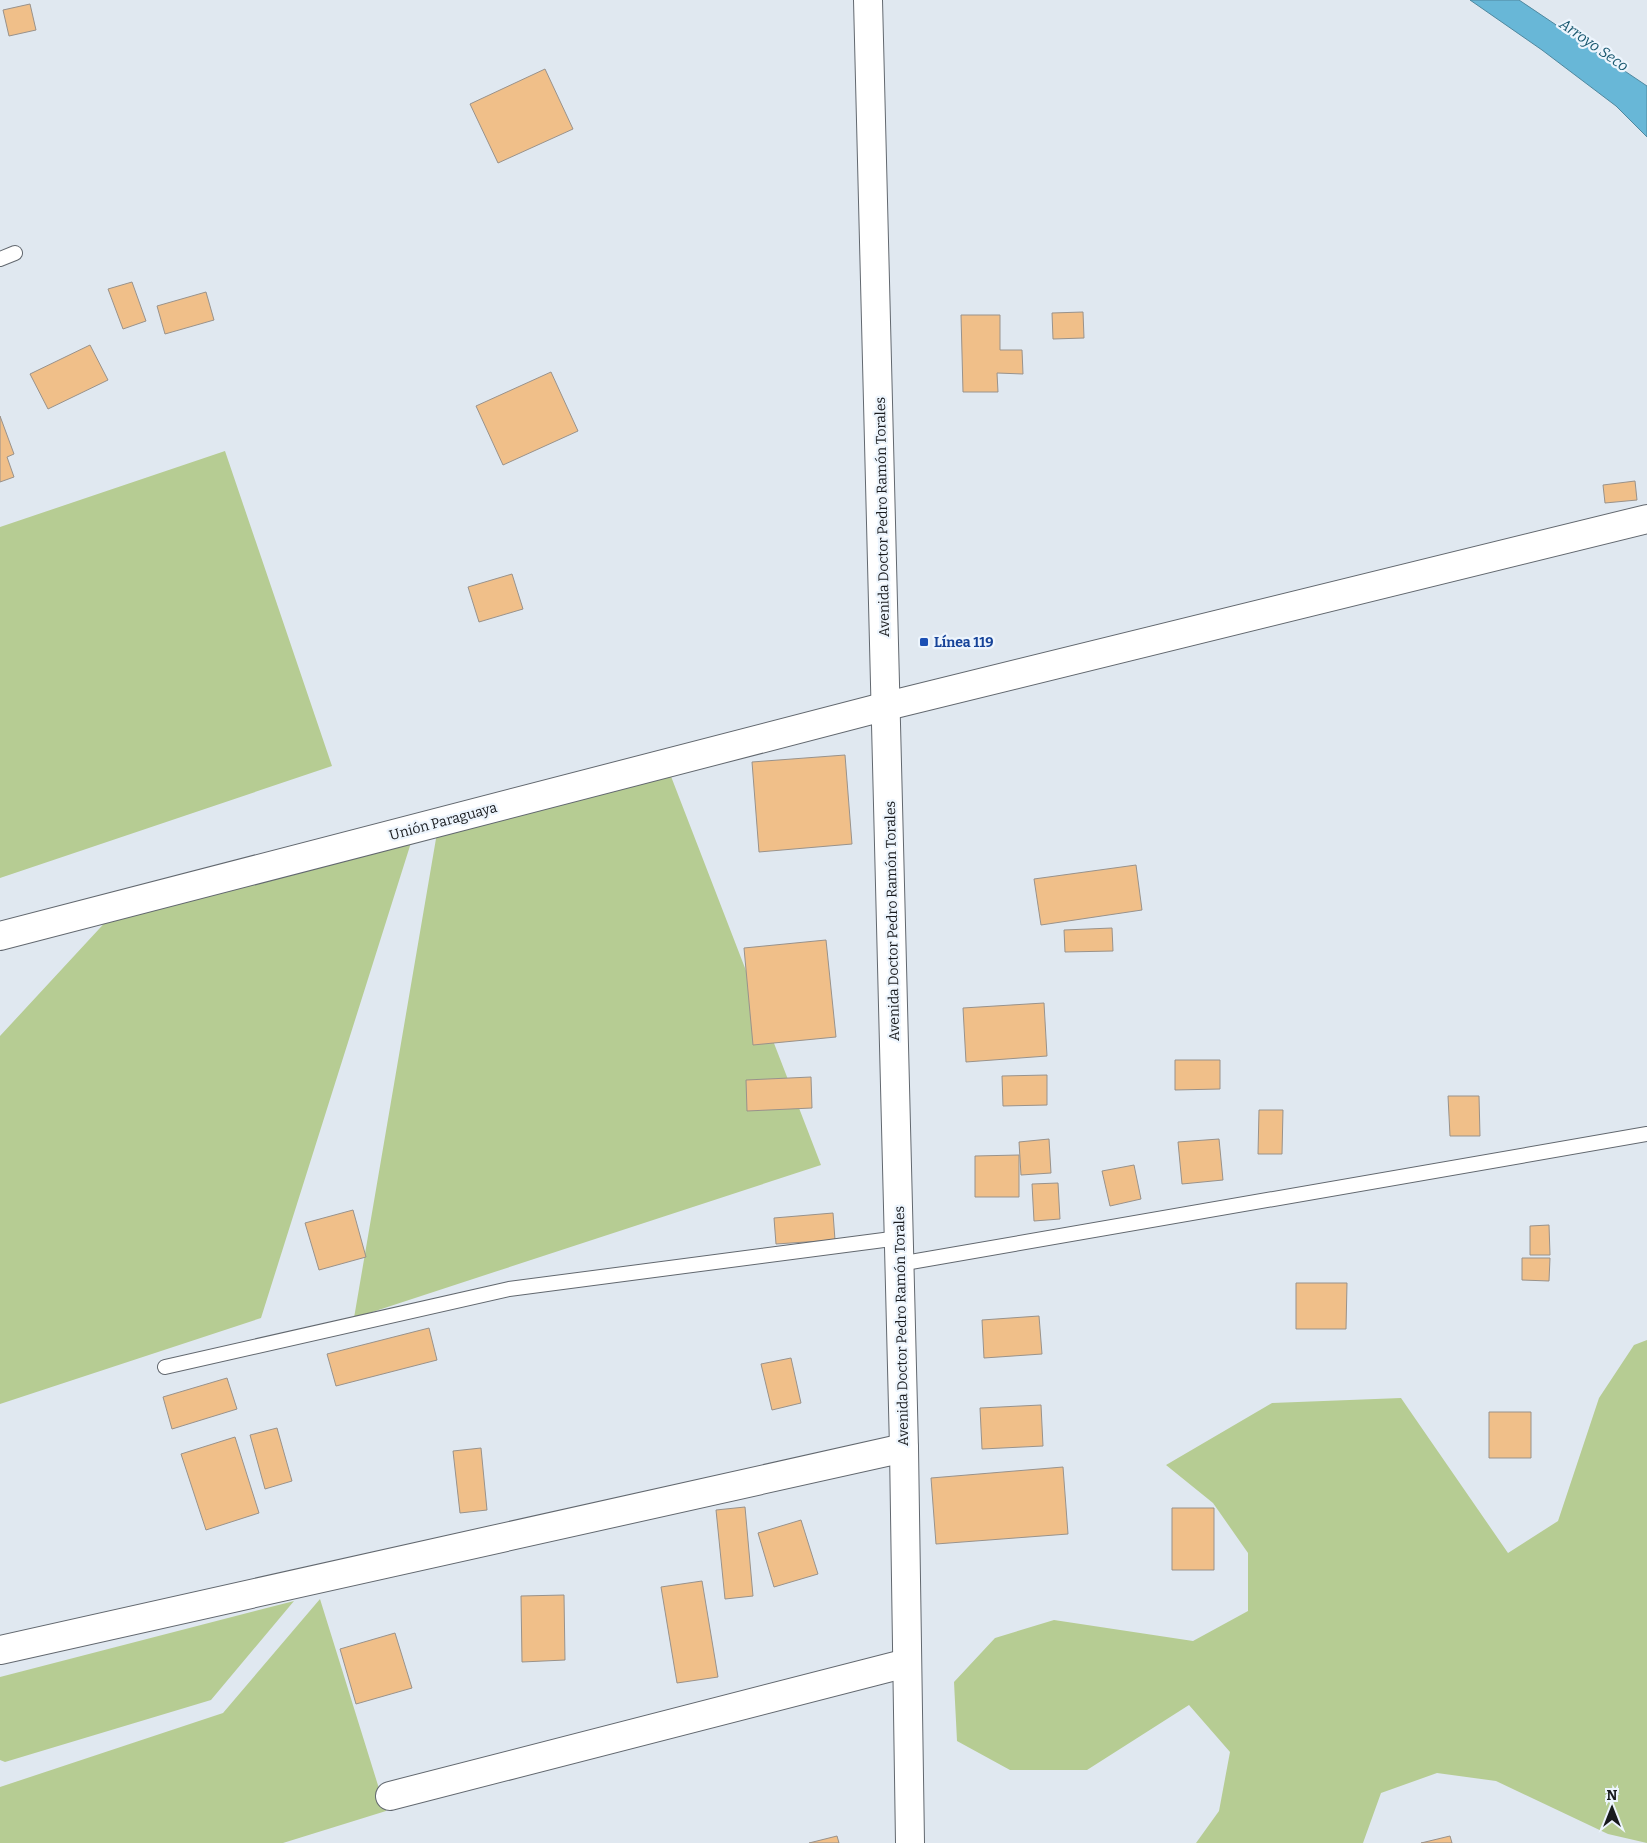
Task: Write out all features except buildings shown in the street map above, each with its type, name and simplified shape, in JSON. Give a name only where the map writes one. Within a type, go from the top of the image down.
[{"type":"street","name":"Avenida Doctor Pedro Ramón Torales","points":[[868,0],[904,1448],[910,1843]]},
{"type":"street","name":"Unión Paraguaya","points":[[0,936],[887,706],[1647,519]]},
{"type":"street","points":[[0,1650],[904,1448]]},
{"type":"street","points":[[390,1796],[907,1663]]},
{"type":"lane","points":[[0,259],[16,252]]},
{"type":"lane","points":[[165,1366],[508,1289],[899,1251],[1647,1134]]},
{"type":"green space","points":[[225,451],[332,766],[0,878],[0,527]]},
{"type":"green space","points":[[667,766],[821,1165],[354,1318],[438,827]]},
{"type":"green space","points":[[415,830],[261,1318],[0,1404],[0,1036],[124,902]]},
{"type":"green space","points":[[1647,1340],[1647,1843],[1608,1834],[1496,1781],[1437,1773],[1381,1793],[1363,1843],[1196,1843],[1219,1811],[1230,1752],[1189,1705],[1087,1770],[1010,1770],[957,1741],[954,1682],[995,1638],[1054,1620],[1193,1641],[1248,1611],[1248,1553],[1213,1503],[1166,1465],[1272,1403],[1401,1398],[1508,1553],[1558,1521],[1599,1398],[1634,1345]]},
{"type":"green space","points":[[320,1599],[386,1811],[283,1843],[0,1843],[0,1787],[223,1713]]},
{"type":"green space","points":[[294,1601],[211,1700],[5,1762],[0,1760],[0,1677]]},
{"type":"water","points":[[1470,0],[1519,0],[1647,86],[1647,137],[1616,106],[1542,50]]},
{"type":"place","name":"Línea 119","points":[[924,642]]},
{"type":"water label","name":"Arroyo Seco","points":[[1594,45]]}]
